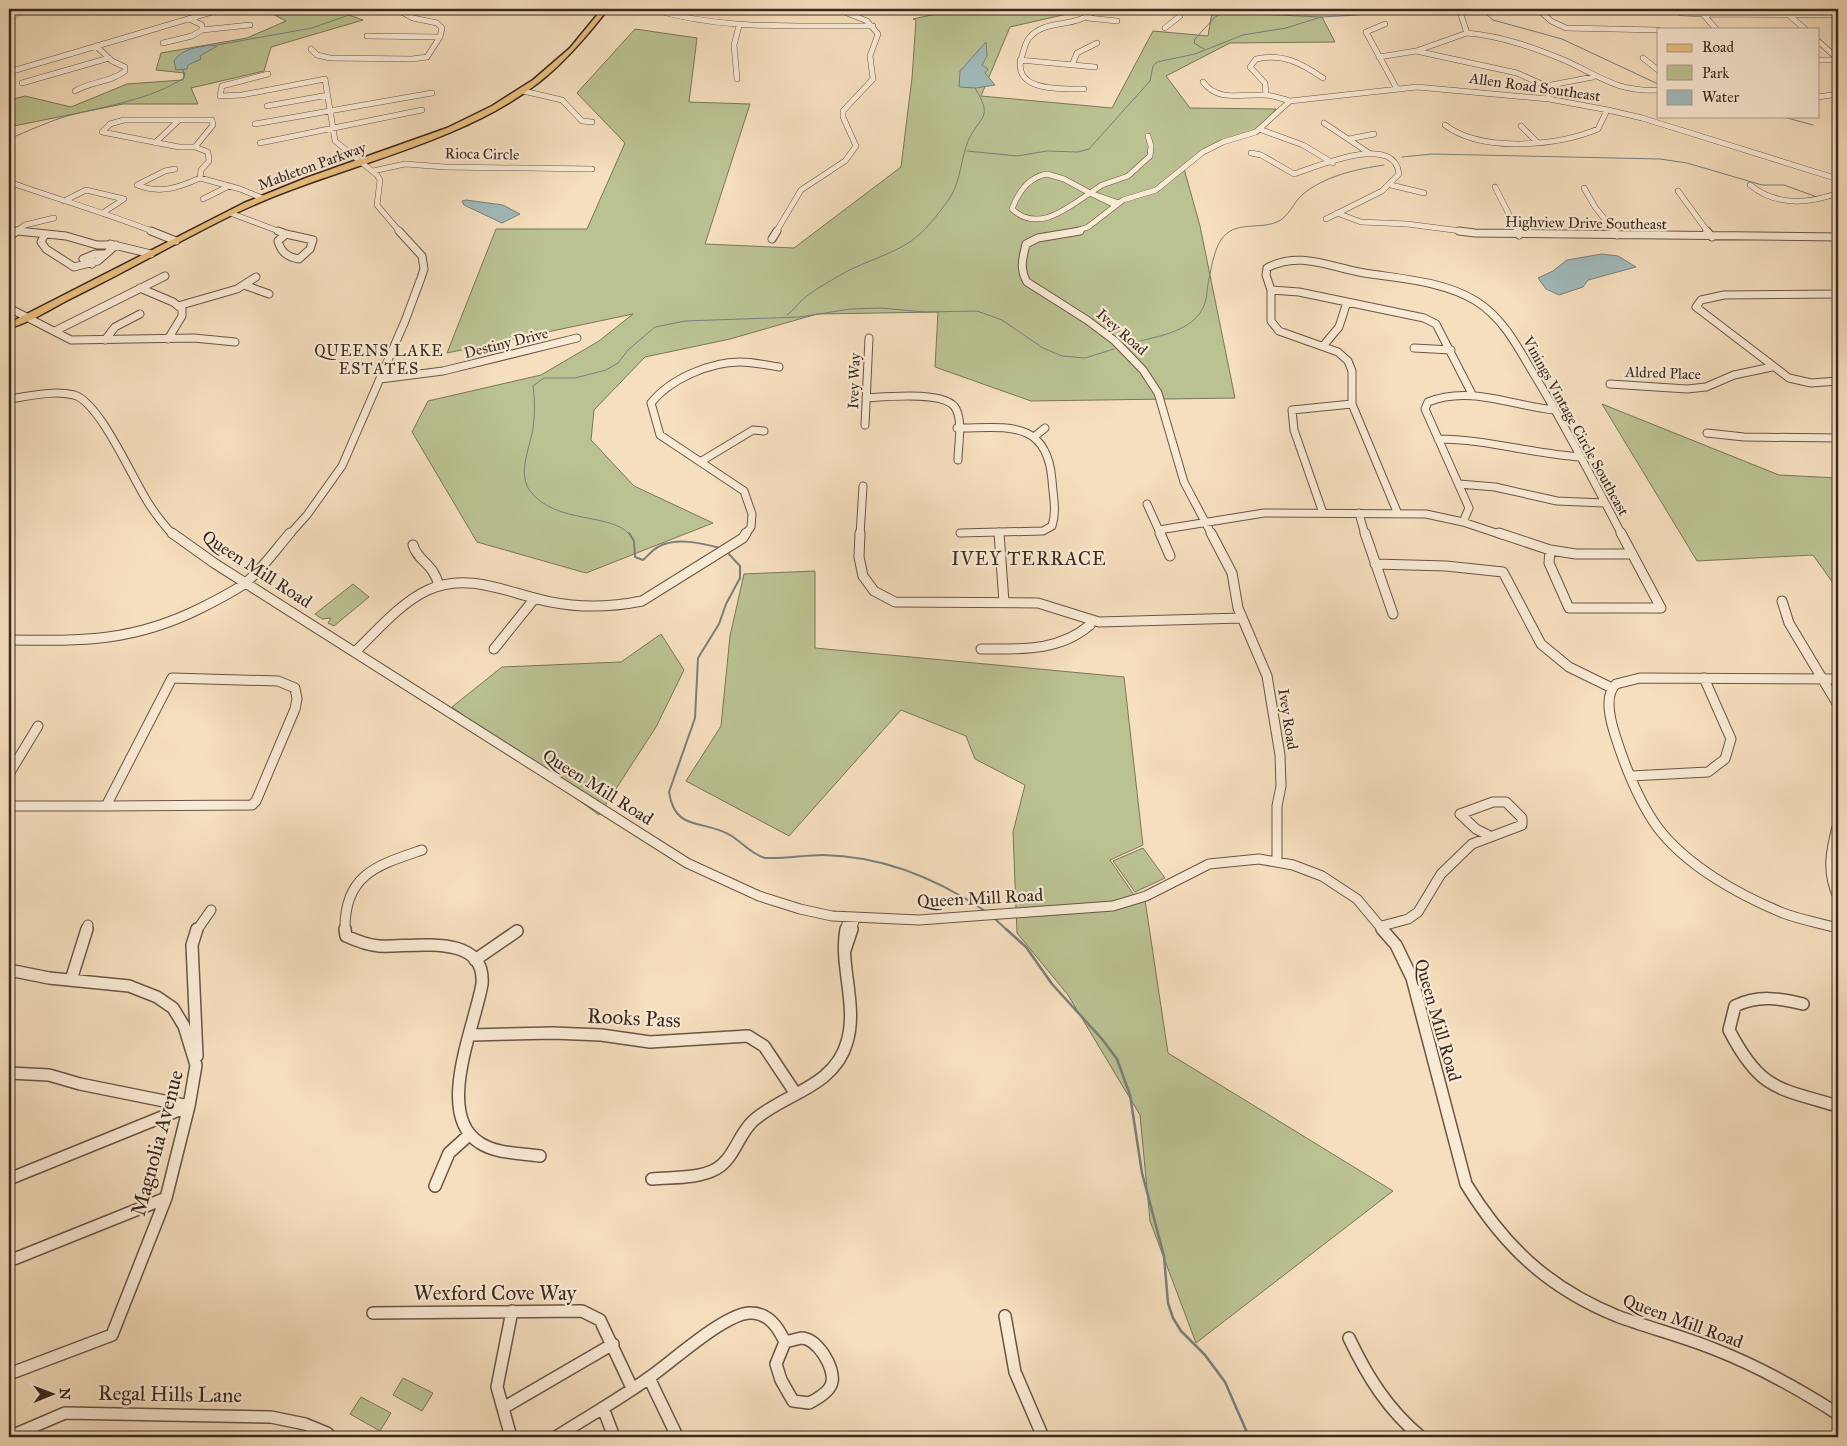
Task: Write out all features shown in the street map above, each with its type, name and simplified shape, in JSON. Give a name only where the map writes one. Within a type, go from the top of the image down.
[{"type":"main road","name":"Mableton Parkway","points":[[9,326],[258,200],[461,124],[523,91],[568,56],[586,36],[605,9]]},
{"type":"main road","points":[[1833,9],[1838,10]]},
{"type":"main road","points":[[1833,9],[1838,15]]},
{"type":"street","points":[[9,20],[23,9]]},
{"type":"street","points":[[152,9],[206,13]]},
{"type":"street","points":[[9,72],[222,9]]},
{"type":"street","points":[[311,49],[317,55],[330,58],[422,58],[430,54],[443,30],[440,24],[413,18],[397,9]]},
{"type":"street","points":[[652,9],[693,21],[739,26],[874,26]]},
{"type":"street","points":[[772,239],[801,190],[845,161],[853,153],[856,146],[843,117],[844,111],[874,79],[870,56],[878,34],[874,26],[837,9]]},
{"type":"street","points":[[1088,18],[1095,9]]},
{"type":"street","points":[[1165,28],[1169,27],[1180,16],[1177,9]]},
{"type":"street","points":[[1459,9],[1467,33]]},
{"type":"street","points":[[1538,9],[1550,21],[1566,28],[1657,30]]},
{"type":"street","points":[[1677,11],[1703,14],[1838,15]]},
{"type":"street","points":[[1703,14],[1715,28]]},
{"type":"street","points":[[1790,16],[1804,28]]},
{"type":"street","points":[[1084,89],[1053,89],[1037,86],[1024,77],[1019,66],[1027,40],[1035,33],[1088,18],[1117,21]]},
{"type":"street","points":[[189,19],[202,25],[202,30]]},
{"type":"street","points":[[1203,82],[1208,90],[1218,95],[1266,95],[1290,101],[1397,89],[1366,32],[1371,28],[1385,24]]},
{"type":"street","points":[[163,43],[192,36],[202,30],[250,25]]},
{"type":"street","points":[[737,79],[734,45],[739,26]]},
{"type":"street","points":[[1379,56],[1416,51],[1467,33],[1502,38],[1528,46],[1568,62],[1593,77],[1621,88],[1657,90]]},
{"type":"street","points":[[367,36],[440,37]]},
{"type":"street","points":[[1072,65],[1074,56],[1079,50],[1097,43]]},
{"type":"street","points":[[1820,43],[1838,59]]},
{"type":"street","points":[[75,92],[82,86],[112,79],[124,72],[125,67],[110,58],[96,46]]},
{"type":"street","points":[[1416,51],[1440,60],[1523,74],[1546,86],[1593,77]]},
{"type":"street","points":[[1266,95],[1268,90],[1265,81],[1250,68],[1256,59],[1274,56],[1294,59],[1323,78]]},
{"type":"street","points":[[22,84],[110,58]]},
{"type":"street","points":[[1643,58],[1657,69]]},
{"type":"street","points":[[1820,60],[1838,59]]},
{"type":"street","points":[[1020,60],[1095,67]]},
{"type":"street","points":[[9,640],[81,640],[139,632],[180,616],[245,582],[323,495],[342,466],[405,321],[424,269],[422,256],[380,211],[377,204],[380,180],[373,171],[335,141],[325,79],[242,95],[220,96],[222,86],[268,74]]},
{"type":"street","points":[[1546,86],[1549,98]]},
{"type":"street","name":"Allen Road Southeast","points":[[1397,89],[1441,88],[1549,98],[1642,118],[1838,179]]},
{"type":"street","points":[[523,91],[562,100],[582,121],[592,122]]},
{"type":"street","points":[[255,124],[432,94]]},
{"type":"street","points":[[1820,97],[1838,94]]},
{"type":"street","points":[[267,106],[328,95]]},
{"type":"street","name":"Ivey Road","points":[[1277,862],[1278,806],[1281,786],[1280,755],[1266,676],[1238,608],[1232,573],[1184,482],[1158,393],[1143,370],[1115,342],[1088,320],[1034,288],[1022,276],[1022,263],[1026,244],[1038,238],[1080,231],[1100,220],[1117,204],[1129,197],[1156,190],[1202,152],[1259,129],[1290,101]]},
{"type":"street","points":[[260,143],[422,110]]},
{"type":"street","points":[[1445,125],[1460,135],[1486,142],[1567,139],[1592,133],[1602,125],[1607,110]]},
{"type":"street","points":[[155,143],[169,132],[179,120]]},
{"type":"street","points":[[195,147],[213,122],[210,120],[117,121],[102,132],[155,143],[206,150],[209,161],[200,172],[200,178]]},
{"type":"street","points":[[1324,123],[1369,153],[1387,157],[1397,165],[1399,174],[1391,184],[1326,219]]},
{"type":"street","points":[[1521,126],[1536,141]]},
{"type":"street","points":[[1259,129],[1303,145],[1334,163]]},
{"type":"street","points":[[1349,139],[1374,134]]},
{"type":"street","points":[[1117,204],[1090,193],[1058,175],[1040,174],[1028,182],[1012,209],[1024,218],[1044,219],[1069,207],[1090,193],[1102,185],[1128,176],[1150,156],[1151,146],[1148,136]]},
{"type":"street","points":[[1251,152],[1261,154],[1294,174],[1369,153]]},
{"type":"street","name":"Rioca Circle","points":[[373,171],[405,164],[445,167],[565,167],[592,170]]},
{"type":"street","points":[[175,169],[165,171],[137,185],[160,191],[169,191],[200,178],[229,186],[258,200]]},
{"type":"street","points":[[9,182],[64,201],[104,212],[176,241]]},
{"type":"street","points":[[1391,184],[1424,193]]},
{"type":"street","points":[[1750,185],[1763,196],[1784,201],[1819,200],[1838,193]]},
{"type":"street","points":[[203,199],[229,186]]},
{"type":"street","points":[[1495,187],[1520,234]]},
{"type":"street","points":[[1584,188],[1595,207],[1617,235]]},
{"type":"street","points":[[64,201],[86,190],[124,199],[104,212]]},
{"type":"street","points":[[1678,191],[1712,237]]},
{"type":"street","name":"Highview Drive Southeast","points":[[1336,212],[1350,219],[1371,223],[1407,224],[1475,234],[1838,237]]},
{"type":"street","points":[[230,213],[286,234],[313,240],[313,245],[302,258],[288,257],[280,250],[278,241],[286,234]]},
{"type":"street","points":[[9,237],[12,230],[54,218]]},
{"type":"street","points":[[12,230],[66,236],[95,244],[116,245],[151,254]]},
{"type":"street","points":[[45,234],[41,242],[46,249],[69,264],[82,267],[92,264],[111,253],[116,245]]},
{"type":"street","points":[[92,264],[83,259],[95,254],[104,256]]},
{"type":"street","name":"Vinings Vintage Circle Southeast","points":[[1398,514],[1352,404],[1352,371],[1348,361],[1338,352],[1324,346],[1290,337],[1279,331],[1271,321],[1271,290],[1266,275],[1267,268],[1274,262],[1293,259],[1400,280],[1431,283],[1450,288],[1489,311],[1504,326],[1555,410],[1661,608],[1569,608],[1549,563],[1550,550]]},
{"type":"street","points":[[56,331],[165,276]]},
{"type":"street","points":[[178,306],[244,286],[256,277]]},
{"type":"street","points":[[244,286],[269,294]]},
{"type":"street","points":[[140,288],[182,309],[182,316],[168,339]]},
{"type":"street","points":[[1271,290],[1298,292],[1347,302],[1424,318],[1436,324],[1473,396]]},
{"type":"street","points":[[1838,294],[1724,295],[1708,298],[1698,304],[1696,308],[1782,374],[1799,381],[1820,383],[1838,381]]},
{"type":"street","points":[[1324,346],[1339,327],[1347,302]]},
{"type":"street","points":[[9,308],[72,340],[194,338],[234,342]]},
{"type":"street","points":[[105,340],[116,327],[140,314]]},
{"type":"street","name":"Destiny Drive","points":[[380,379],[443,371],[577,338]]},
{"type":"street","name":"Ivey Way","points":[[865,425],[869,338]]},
{"type":"street","points":[[1414,348],[1451,350]]},
{"type":"street","points":[[355,652],[420,594],[439,586],[477,582],[535,598],[586,606],[615,606],[642,601],[743,538],[751,527],[752,514],[744,491],[660,435],[651,404],[655,395],[678,380],[729,363],[744,362],[779,367]]},
{"type":"street","name":"Aldred Place","points":[[1610,384],[1687,389],[1706,387],[1734,375],[1772,366]]},
{"type":"street","name":"Queen Mill Road","points":[[9,399],[56,393],[74,395],[84,399],[100,418],[160,521],[172,534],[687,863],[759,896],[800,909],[852,918],[919,920],[1113,906],[1146,896],[1209,864],[1245,858],[1293,865],[1322,876],[1357,899],[1382,926],[1396,945],[1412,978],[1466,1184],[1481,1211],[1506,1242],[1559,1288],[1588,1304],[1745,1362],[1838,1412]]},
{"type":"street","points":[[1464,522],[1469,508],[1425,409],[1428,402],[1437,397],[1473,396],[1528,407],[1555,410]]},
{"type":"street","points":[[866,398],[942,398],[954,405],[957,410],[958,460]]},
{"type":"street","points":[[1323,513],[1294,430],[1292,410],[1352,404]]},
{"type":"street","points":[[957,428],[1009,429],[1034,437],[1045,448],[1049,458],[1054,523],[1048,528],[1035,532],[960,533]]},
{"type":"street","points":[[1034,437],[1045,428]]},
{"type":"street","points":[[700,462],[753,430],[764,431]]},
{"type":"street","points":[[1707,433],[1744,436],[1838,438]]},
{"type":"street","points":[[1438,439],[1479,439],[1562,456],[1581,457]]},
{"type":"street","points":[[1459,484],[1502,486],[1551,500],[1604,503]]},
{"type":"street","points":[[863,486],[859,569],[871,588],[882,597],[895,602],[1004,602],[1049,605],[1090,621],[1121,623],[1242,618]]},
{"type":"street","points":[[1147,504],[1170,556]]},
{"type":"street","points":[[1159,530],[1264,513],[1426,514],[1464,522],[1550,550],[1576,554],[1631,554]]},
{"type":"street","points":[[1359,513],[1374,564],[1393,614]]},
{"type":"street","points":[[999,533],[1004,602]]},
{"type":"street","points":[[413,545],[415,553],[430,564],[436,573],[439,586]]},
{"type":"street","points":[[1374,564],[1496,569],[1503,572],[1534,636],[1549,653],[1577,671],[1612,688]]},
{"type":"street","points":[[494,649],[535,598]]},
{"type":"street","points":[[1782,601],[1789,623],[1838,705]]},
{"type":"street","points":[[981,649],[1034,650],[1047,647],[1085,630],[1090,625],[1090,621]]},
{"type":"street","points":[[9,806],[106,806],[252,805],[256,801],[295,709],[297,699],[295,688],[278,681],[172,678],[106,806]]},
{"type":"street","points":[[1631,776],[1708,772],[1718,768],[1731,748],[1731,739],[1704,678]]},
{"type":"street","points":[[1838,679],[1629,679],[1612,688],[1609,698],[1612,728],[1631,776],[1656,825],[1682,852],[1763,903],[1784,913],[1838,928]]},
{"type":"street","points":[[9,774],[38,726]]},
{"type":"street","points":[[1382,926],[1416,915],[1422,909],[1431,887],[1450,862],[1474,843],[1488,835],[1512,831],[1522,826],[1522,818],[1506,802],[1493,802],[1460,814],[1476,829],[1488,835]]},
{"type":"street","points":[[1838,823],[1828,860],[1833,887],[1838,897]]},
{"type":"street","points":[[422,850],[367,871],[359,879],[352,895],[344,926],[346,936],[364,945],[455,946],[461,948],[475,960],[481,970],[483,981],[459,1083],[460,1121],[480,1144],[492,1149],[540,1156]]},
{"type":"street","points":[[196,1065],[192,945],[198,926],[211,910]]},
{"type":"street","points":[[652,1179],[710,1172],[720,1167],[749,1124],[815,1084],[830,1072],[841,1057],[847,1042],[849,1021],[846,950],[852,918]]},
{"type":"street","points":[[71,980],[88,925]]},
{"type":"street","points":[[475,960],[516,931]]},
{"type":"street","name":"Magnolia Avenue","points":[[9,970],[71,980],[128,986],[157,998],[173,1008],[184,1026],[196,1065],[189,1106],[166,1198],[112,1335],[9,1374]]},
{"type":"street","points":[[1803,1004],[1775,996],[1743,1001],[1735,1006],[1729,1030],[1747,1063],[1771,1086],[1838,1106]]},
{"type":"street","name":"Rooks Pass","points":[[470,1035],[553,1033],[601,1035],[650,1042],[748,1036],[764,1046],[796,1094]]},
{"type":"street","points":[[9,1073],[49,1075],[80,1084],[189,1106]]},
{"type":"street","points":[[9,1179],[189,1106]]},
{"type":"street","points":[[435,1186],[449,1153],[470,1134]]},
{"type":"street","points":[[9,1261],[166,1198]]},
{"type":"street","points":[[511,1437],[497,1387],[512,1311]]},
{"type":"street","name":"Wexford Cove Way","points":[[373,1313],[582,1311],[600,1320],[613,1344],[632,1388]]},
{"type":"street","points":[[556,1437],[649,1378],[730,1318],[742,1313],[754,1312],[771,1320],[785,1342]]},
{"type":"street","points":[[1006,1316],[1015,1372],[1043,1437]]},
{"type":"street","points":[[809,1338],[815,1342],[832,1373],[832,1382],[828,1388],[809,1403],[794,1401],[778,1372],[776,1364],[785,1342],[809,1338]]},
{"type":"street","points":[[1349,1338],[1358,1358],[1383,1398],[1421,1437]]},
{"type":"street","points":[[503,1408],[613,1344]]},
{"type":"street","points":[[649,1378],[675,1432]]},
{"type":"street","points":[[603,1408],[614,1437]]},
{"type":"street","name":"Regal Hills Lane","points":[[9,1437],[65,1413],[94,1412],[271,1416],[306,1424],[327,1433],[331,1437]]},
{"type":"green space","points":[[283,9],[332,9],[363,20],[271,47],[264,71],[191,88],[198,104],[123,104],[9,127],[9,100],[25,96],[71,107],[127,84],[183,80],[185,73],[156,70],[161,53],[247,38],[286,21],[267,11]]},
{"type":"green space","points":[[989,9],[1089,9],[1010,27],[981,96],[1112,108],[1153,31],[1208,36],[1212,12],[1322,17],[1335,42],[1230,43],[1166,76],[1190,108],[1276,109],[1264,123],[1250,134],[1218,142],[1183,165],[1200,226],[1235,398],[1031,401],[935,367],[938,312],[817,314],[730,339],[645,357],[594,410],[591,440],[634,486],[713,523],[586,573],[477,542],[412,432],[428,401],[541,375],[599,341],[633,314],[447,353],[496,229],[587,229],[625,143],[577,93],[635,29],[697,38],[689,102],[750,104],[705,244],[794,248],[901,167],[912,78],[916,20],[913,19],[949,11],[987,11]]},
{"type":"green space","points":[[1602,404],[1779,475],[1838,478],[1838,590],[1813,555],[1697,561]]},
{"type":"green space","points":[[815,571],[815,648],[1124,677],[1143,845],[1110,860],[1134,895],[1145,900],[1168,1053],[1393,1191],[1196,1343],[1150,1221],[1140,1115],[1068,995],[1017,933],[1013,832],[1025,785],[975,759],[966,736],[901,710],[789,836],[686,781],[721,726],[730,636],[744,574]]},
{"type":"green space","points":[[353,584],[369,597],[334,626],[328,623],[331,618],[322,619],[315,614]]},
{"type":"green space","points":[[661,634],[684,670],[656,727],[599,815],[452,707],[502,667],[621,662]]},
{"type":"green space","points":[[1143,848],[1165,878],[1135,892],[1113,861]]},
{"type":"green space","points":[[403,1378],[433,1393],[422,1411],[393,1395]]},
{"type":"green space","points":[[361,1397],[391,1413],[380,1431],[350,1414]]},
{"type":"water","points":[[986,42],[987,56],[982,65],[988,69],[985,73],[995,85],[976,88],[959,87],[960,71]]},
{"type":"water","points":[[211,45],[217,46],[200,56],[201,59],[188,65],[187,69],[176,70],[174,61],[181,54],[190,49]]},
{"type":"water","points":[[462,201],[503,205],[520,214],[502,223],[464,205]]},
{"type":"water","points":[[1602,254],[1618,256],[1636,267],[1588,280],[1583,287],[1559,295],[1546,289],[1538,278],[1553,271],[1567,260]]},
{"type":"waterway","points":[[217,45],[312,28],[366,9]]},
{"type":"waterway","points":[[1204,49],[1194,43],[1195,39],[1215,17],[1230,9]]},
{"type":"waterway","points":[[967,151],[1017,156],[1047,151],[1078,152],[1089,149],[1150,81],[1153,66],[1157,62],[1195,54],[1243,35],[1286,28],[1321,17],[1358,15],[1389,9],[1427,13],[1457,11]]},
{"type":"waterway","points":[[1475,12],[1491,9]]},
{"type":"waterway","points":[[1463,12],[1486,14],[1493,20],[1562,39],[1657,84]]},
{"type":"waterway","points":[[9,139],[67,116],[127,102],[157,92],[184,78],[183,70]]},
{"type":"waterway","points":[[787,315],[815,290],[851,269],[902,247],[920,234],[932,221],[951,196],[959,176],[968,141],[983,116],[984,106],[975,88]]},
{"type":"waterway","points":[[1787,118],[1813,125]]},
{"type":"waterway","points":[[1402,157],[1432,154],[1660,159],[1687,163],[1762,185],[1784,185],[1817,197]]},
{"type":"waterway","points":[[1124,345],[1171,333],[1192,322],[1200,313],[1206,301],[1216,250],[1226,234],[1239,228],[1270,224],[1281,220],[1302,195],[1330,178],[1352,171],[1384,165]]},
{"type":"waterway","points":[[630,535],[622,528],[610,523],[554,509],[541,502],[530,491],[526,484],[524,468],[534,423],[533,386],[544,378],[575,378],[606,370],[618,363],[628,350],[655,327],[685,321],[800,317],[850,309],[881,308],[925,312],[977,311],[1002,320],[1043,348],[1062,356],[1085,358],[1114,349]]},
{"type":"waterway","points":[[629,533],[634,541],[635,557],[643,560],[656,548],[673,542],[697,543],[720,548]]},
{"type":"waterway","points":[[728,553],[740,566],[740,578],[726,604],[719,624],[698,658],[695,718],[669,792],[672,805],[677,813],[691,822],[720,830],[730,835],[755,854],[765,858],[823,855],[845,856],[888,864],[947,888],[985,911]]},
{"type":"waterway","points":[[995,919],[1007,930]]},
{"type":"waterway","points":[[1006,929],[1026,947],[1052,984],[1102,1039],[1117,1059],[1130,1095],[1142,1173],[1164,1256],[1168,1303],[1173,1318],[1181,1331],[1205,1355],[1225,1382],[1249,1437]]},
{"type":"district","name":"QUEENS LAKE ESTATES","points":[[379,359]]},
{"type":"district","name":"IVEY TERRACE","points":[[1029,558]]}]
